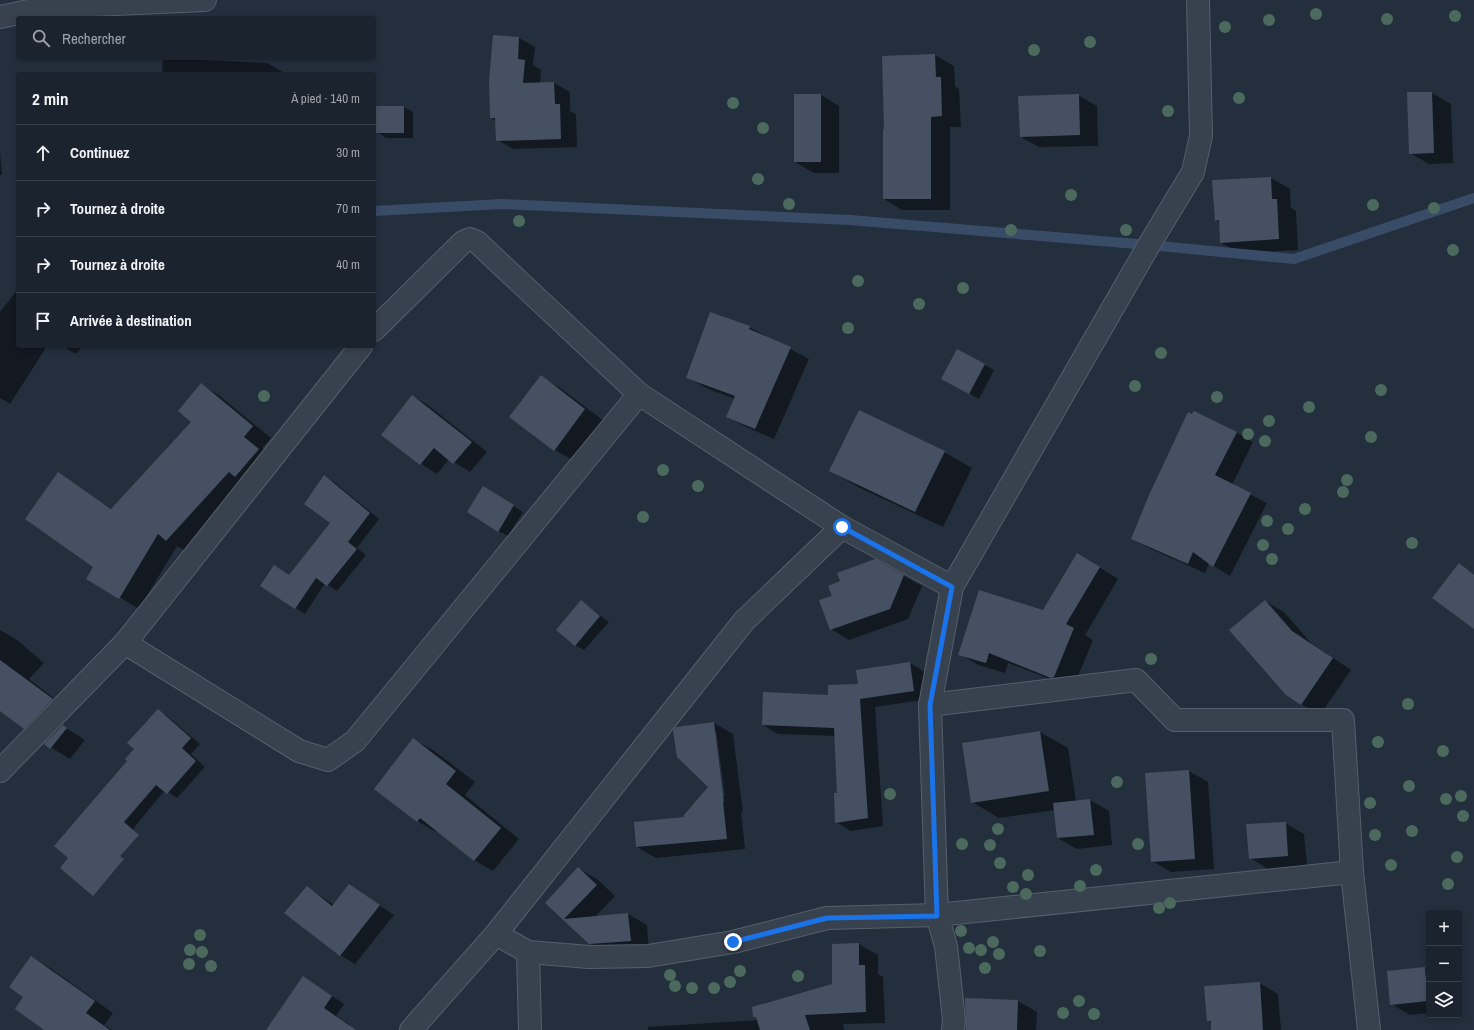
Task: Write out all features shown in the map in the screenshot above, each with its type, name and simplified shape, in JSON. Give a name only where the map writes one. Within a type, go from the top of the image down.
[{"type":"street","points":[[0,16],[48,7],[205,0]]},
{"type":"street","points":[[953,1030],[954,1020],[946,946],[937,916],[930,705],[952,587],[1149,245],[1193,172],[1201,136],[1198,0]]},
{"type":"street","points":[[376,328],[463,242],[470,239],[477,242],[639,394],[842,527],[952,587]]},
{"type":"street","points":[[0,771],[125,643],[359,348]]},
{"type":"street","points":[[125,643],[299,751],[328,760],[355,742],[639,394]]},
{"type":"street","points":[[411,1030],[496,934],[744,621],[842,527]]},
{"type":"street","points":[[930,705],[1136,680],[1176,720],[1343,720],[1352,872],[1369,1030]]},
{"type":"street","points":[[496,934],[528,952],[589,957],[648,956],[733,942],[827,918],[937,916],[1352,872]]},
{"type":"street","points":[[528,952],[530,1030]]},
{"type":"building","points":[[493,35],[519,37],[518,59],[525,60],[523,83],[554,82],[555,104],[560,104],[561,139],[496,141],[495,118],[490,118],[489,81]]},
{"type":"building","points":[[935,54],[936,77],[941,77],[942,116],[931,117],[931,199],[883,199],[884,129],[882,56]]},
{"type":"building","points":[[1407,92],[1432,92],[1434,153],[1409,154]]},
{"type":"building","points":[[794,94],[821,94],[821,162],[794,162]]},
{"type":"building","points":[[1079,94],[1080,135],[1020,137],[1018,96]]},
{"type":"building","points":[[376,106],[404,106],[404,133],[376,133]]},
{"type":"building","points":[[1271,177],[1272,199],[1277,199],[1279,239],[1220,243],[1219,220],[1215,221],[1212,180]]},
{"type":"building","points":[[710,312],[750,326],[749,329],[791,347],[755,429],[726,417],[735,396],[686,378]]},
{"type":"building","points":[[957,349],[985,364],[969,394],[941,379]]},
{"type":"building","points":[[541,375],[585,409],[554,451],[509,417]]},
{"type":"building","points":[[201,383],[253,426],[244,437],[259,449],[235,477],[229,472],[166,541],[158,534],[119,599],[86,579],[93,567],[25,519],[58,472],[111,509],[191,422],[178,411]]},
{"type":"building","points":[[412,395],[472,442],[453,464],[434,448],[420,465],[381,435]]},
{"type":"building","points":[[859,410],[945,451],[915,512],[829,471]]},
{"type":"building","points":[[1194,411],[1237,432],[1215,475],[1251,493],[1213,567],[1193,552],[1188,564],[1131,539],[1149,495],[1188,412],[1192,414]]},
{"type":"building","points":[[324,475],[370,513],[348,542],[357,549],[327,586],[316,578],[295,609],[260,586],[274,565],[289,575],[330,523],[304,504]]},
{"type":"building","points":[[483,486],[514,505],[498,532],[467,512]]},
{"type":"building","points":[[1077,553],[1100,567],[1066,624],[1074,628],[1054,677],[1051,678],[989,653],[986,663],[958,655],[979,590],[1043,610]]},
{"type":"building","points":[[875,559],[904,575],[890,609],[830,630],[819,600],[832,596],[828,586],[840,581],[837,573]]},
{"type":"building","points":[[1459,563],[1474,575],[1474,629],[1432,598]]},
{"type":"building","points":[[581,600],[600,616],[575,646],[556,630]]},
{"type":"building","points":[[1265,600],[1292,631],[1333,658],[1301,705],[1286,695],[1229,630]]},
{"type":"building","points":[[0,660],[53,699],[24,729],[0,711]]},
{"type":"building","points":[[910,662],[914,691],[860,699],[868,818],[835,823],[834,793],[837,793],[834,728],[762,725],[763,692],[828,695],[828,685],[858,684],[856,670]]},
{"type":"building","points":[[158,709],[191,738],[182,748],[196,761],[167,794],[156,785],[124,822],[139,835],[120,856],[124,859],[93,896],[60,868],[68,858],[54,846],[127,761],[125,759],[134,749],[127,743]]},
{"type":"building","points":[[714,722],[727,839],[636,847],[634,822],[684,817],[684,815],[708,787],[677,757],[673,730],[676,727]]},
{"type":"building","points":[[63,725],[67,728],[50,749],[44,744]]},
{"type":"building","points":[[1040,731],[1049,791],[971,803],[962,743]]},
{"type":"building","points":[[413,738],[456,771],[446,784],[501,828],[474,861],[420,818],[417,822],[374,789]]},
{"type":"building","points":[[1189,770],[1195,859],[1151,862],[1145,773]]},
{"type":"building","points":[[1090,799],[1094,835],[1057,838],[1053,803]]},
{"type":"building","points":[[1286,822],[1288,856],[1249,859],[1246,824]]},
{"type":"building","points":[[578,867],[597,885],[564,919],[628,913],[631,941],[589,944],[545,903]]},
{"type":"building","points":[[349,884],[380,905],[340,956],[284,913],[307,886],[332,906]]},
{"type":"building","points":[[859,943],[859,965],[865,965],[866,1012],[805,1015],[810,1030],[760,1030],[756,1017],[753,1017],[752,1007],[832,984],[832,944]]},
{"type":"building","points":[[31,956],[95,1001],[86,1013],[110,1030],[44,1030],[15,1009],[23,997],[9,987]]},
{"type":"building","points":[[1425,967],[1426,1001],[1390,1005],[1387,971]]},
{"type":"building","points":[[303,976],[332,996],[324,1008],[356,1030],[266,1030]]},
{"type":"building","points":[[1260,982],[1263,1030],[1211,1030],[1211,1021],[1207,1021],[1204,986]]},
{"type":"building","points":[[965,998],[1018,1000],[1017,1030],[966,1030]]},
{"type":"waterway","points":[[376,211],[502,204],[850,220],[1149,245],[1294,259],[1474,198]]},
{"type":"route","points":[[733,942],[827,918],[937,916],[930,705],[952,587],[842,527]]}]
